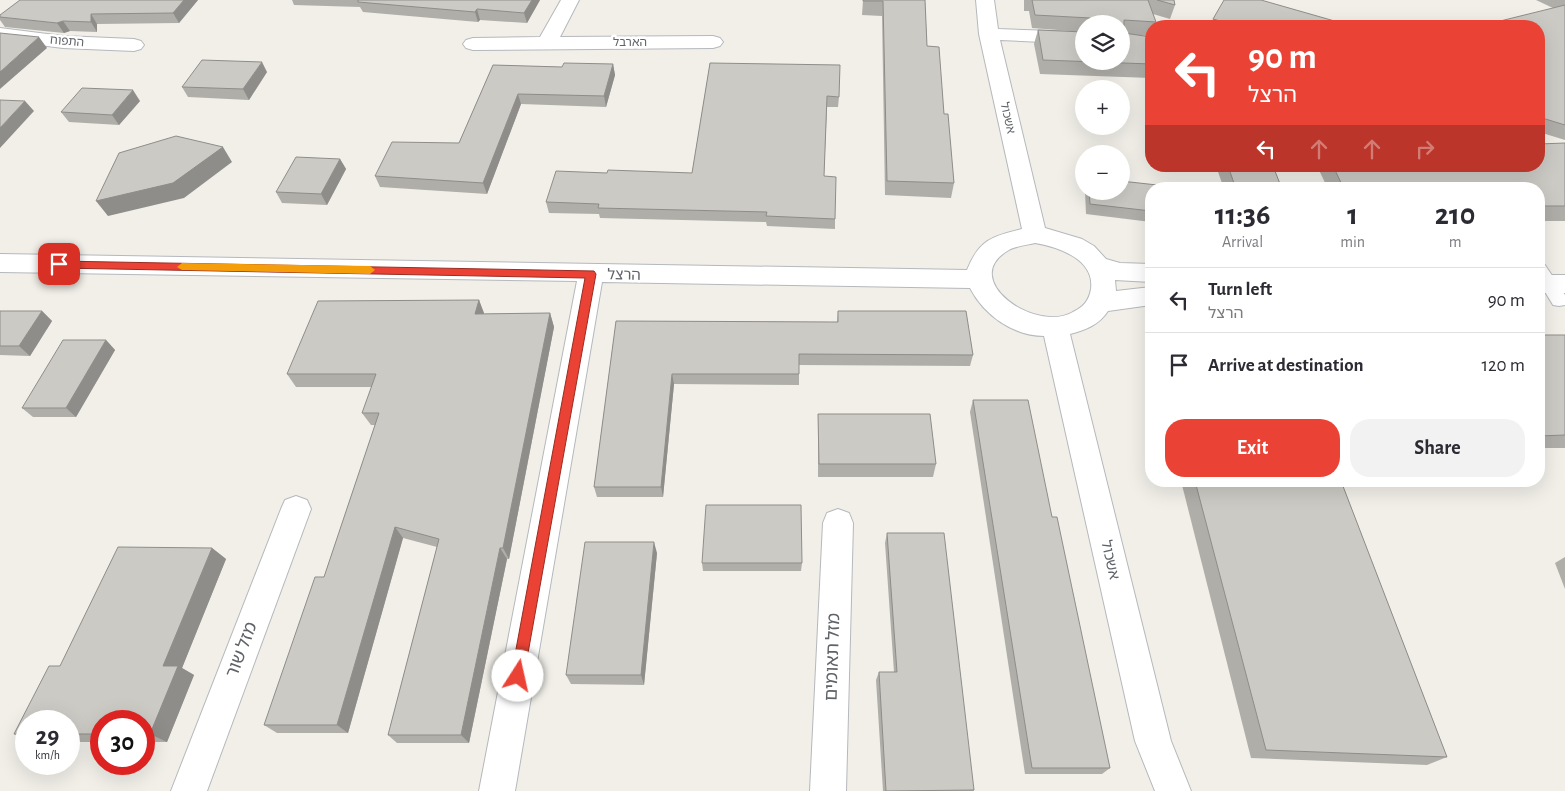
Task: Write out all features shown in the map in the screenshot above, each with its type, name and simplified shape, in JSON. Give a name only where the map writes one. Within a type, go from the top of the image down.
[{"type":"street","points":[[547,42],[570,0]]},
{"type":"street","name":"אשכול","points":[[985,0],[989,34],[1035,235]]},
{"type":"street","name":"התפוח","points":[[0,34],[63,42],[134,45]]},
{"type":"street","points":[[989,34],[1075,38]]},
{"type":"street","name":"הארבל","points":[[474,44],[713,42]]},
{"type":"street","points":[[1035,235],[1066,242],[1084,252],[1098,266],[1104,282],[1103,302],[1093,314],[1076,324],[1055,327],[1019,320],[999,310],[986,295],[979,279],[978,269],[984,254],[997,243],[1014,237],[1035,235]]},
{"type":"street","name":"הרצל","points":[[0,263],[979,279]]},
{"type":"street","points":[[1098,266],[1120,272],[1145,273]]},
{"type":"street","points":[[497,791],[591,274]]},
{"type":"street","points":[[1103,302],[1145,297]]},
{"type":"street","name":"אשכול","points":[[1055,327],[1153,742],[1173,791]]},
{"type":"street","name":"מזל שור","points":[[189,791],[296,509]]},
{"type":"street","name":"מזל תאומים","points":[[828,791],[838,522]]},
{"type":"building","points":[[20,0],[184,0],[173,13],[91,14],[91,22],[63,21],[57,23],[0,17],[0,15]]},
{"type":"building","points":[[358,0],[532,0],[524,13],[477,9],[475,12],[358,2]]},
{"type":"building","points":[[863,0],[925,0],[927,46],[939,47],[944,114],[948,114],[954,183],[887,181],[883,1]]},
{"type":"building","points":[[1032,0],[1148,0],[1155,20],[1130,20],[1130,15],[1075,15],[1075,17],[1035,15]]},
{"type":"building","points":[[1157,0],[1174,0],[1175,5]]},
{"type":"building","points":[[1224,0],[1261,0],[1331,20],[1217,20],[1213,19]]},
{"type":"building","points":[[1565,5],[1565,125],[1545,119],[1545,20],[1504,20]]},
{"type":"building","points":[[1038,30],[1075,32],[1075,61],[1043,60]]},
{"type":"building","points":[[0,33],[39,37],[0,72]]},
{"type":"building","points":[[1130,34],[1145,36],[1145,64],[1130,63]]},
{"type":"building","points":[[202,60],[262,62],[243,89],[182,87]]},
{"type":"building","points":[[564,63],[613,64],[604,96],[518,94],[483,183],[375,176],[392,142],[459,143],[493,65],[562,67]]},
{"type":"building","points":[[710,63],[840,65],[839,97],[827,96],[824,176],[836,177],[835,219],[766,216],[767,212],[598,208],[599,204],[546,202],[556,171],[607,173],[608,170],[692,173]]},
{"type":"building","points":[[82,88],[133,90],[112,115],[61,112]]},
{"type":"building","points":[[0,100],[25,101],[0,128]]},
{"type":"building","points":[[176,136],[223,147],[173,183],[96,201],[119,153]]},
{"type":"building","points":[[1565,143],[1565,206],[1545,206],[1545,182],[1341,182],[1336,172],[1545,172],[1545,144]]},
{"type":"building","points":[[296,157],[340,159],[321,194],[276,192]]},
{"type":"building","points":[[1230,172],[1275,172],[1279,182],[1234,182]]},
{"type":"building","points":[[1130,182],[1145,184],[1145,210],[1090,204],[1090,200],[1130,200]]},
{"type":"building","points":[[479,300],[475,314],[550,313],[503,548],[500,548],[461,735],[388,735],[439,539],[395,527],[337,725],[264,725],[315,577],[324,577],[379,413],[362,413],[376,374],[287,374],[318,301]]},
{"type":"building","points":[[0,311],[42,311],[19,346],[0,346]]},
{"type":"building","points":[[838,311],[966,311],[973,355],[799,354],[799,374],[672,374],[661,487],[594,487],[616,321],[838,322]]},
{"type":"building","points":[[1545,335],[1565,335],[1565,435],[1545,436]]},
{"type":"building","points":[[63,340],[106,340],[66,408],[22,408]]},
{"type":"building","points":[[973,400],[1028,400],[1052,517],[1057,517],[1110,768],[1032,768]]},
{"type":"building","points":[[818,414],[930,414],[936,464],[819,464]]},
{"type":"building","points":[[1197,487],[1343,487],[1447,757],[1266,750]]},
{"type":"building","points":[[706,505],[801,505],[802,563],[702,563]]},
{"type":"building","points":[[887,533],[944,533],[974,790],[886,791],[879,672],[897,672]]},
{"type":"building","points":[[585,542],[654,542],[641,675],[566,675]]},
{"type":"building","points":[[118,547],[212,548],[163,666],[178,666],[155,722],[155,710],[90,710],[90,734],[80,734],[80,710],[26,710],[49,666],[60,666]]},
{"type":"slow traffic","points":[[182,267],[370,270]]},
{"type":"route","points":[[59,264],[591,274],[518,676]]}]
